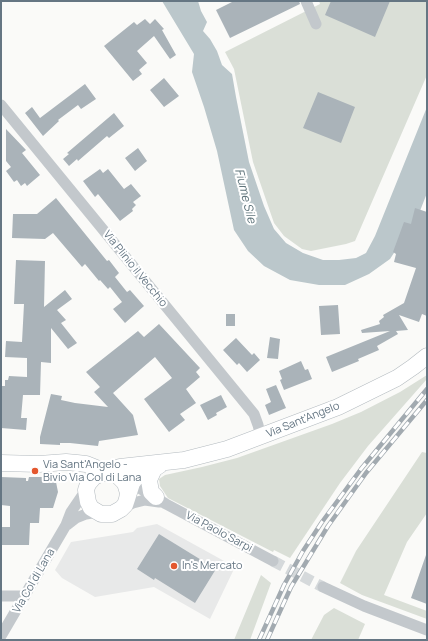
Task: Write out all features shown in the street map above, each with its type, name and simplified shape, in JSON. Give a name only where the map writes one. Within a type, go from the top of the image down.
[{"type":"street","points":[[306,1],[316,24]]},
{"type":"street","name":"Via Plinio il Vecchio","points":[[1,106],[254,414],[261,437]]},
{"type":"street","name":"Via Sant'Angelo","points":[[124,504],[132,483],[138,475],[145,470],[215,453],[338,407],[376,389],[414,367],[427,356]]},
{"type":"street","points":[[1,463],[38,464],[66,462],[86,464],[108,473],[125,483],[128,493],[124,504],[112,514],[98,512],[91,508],[88,502],[86,488],[79,476],[72,472],[38,464]]},
{"type":"street","points":[[161,501],[151,492],[149,480],[154,469],[165,464]]},
{"type":"street","name":"Via Sant'Angelo","points":[[86,488],[94,477],[108,473],[120,467],[165,464]]},
{"type":"street","name":"Via Paolo Sarpi","points":[[108,473],[132,483],[161,501],[273,561]]},
{"type":"street","name":"Via Col di Lana","points":[[1,636],[86,488]]},
{"type":"street","name":"Via Paolo Sarpi","points":[[124,504],[145,500],[161,501]]},
{"type":"street","points":[[66,525],[76,518],[86,514],[98,512]]},
{"type":"street","points":[[324,587],[364,606],[427,630]]},
{"type":"street","points":[[1,596],[25,596]]},
{"type":"shaded area","points":[[319,1],[427,1],[427,75],[355,241],[311,251],[302,249],[284,236],[274,223],[253,162],[234,69],[225,52],[320,4]]},
{"type":"shaded area","points":[[427,375],[427,379],[368,446],[340,483],[290,558],[274,550],[273,552],[168,498],[160,486],[159,479],[165,475],[237,458],[361,412],[400,392]]},
{"type":"shaded area","points":[[422,452],[427,453],[427,513],[407,542],[384,595],[427,611],[427,619],[362,595],[340,583],[356,551]]},
{"type":"shaded area","points":[[157,524],[235,567],[210,619],[154,587],[95,597],[62,578],[55,570],[71,542],[133,532],[137,528]]},
{"type":"shaded area","points":[[261,575],[271,583],[250,640],[234,640]]},
{"type":"shaded area","points":[[334,608],[365,624],[358,640],[311,640],[324,615]]},
{"type":"water","name":"Fiume Sile","points":[[162,1],[198,1],[207,22],[203,31],[217,51],[222,65],[232,74],[249,162],[264,206],[274,229],[286,243],[303,253],[323,260],[339,260],[356,258],[366,253],[375,236],[427,107],[427,193],[418,216],[390,259],[369,274],[345,285],[319,285],[290,280],[264,266],[248,251],[234,230],[217,151],[192,72],[194,54]]},
{"type":"building","points":[[234,1],[299,1],[300,4],[230,38],[216,10]]},
{"type":"building","points":[[331,1],[390,1],[375,37],[325,15]]},
{"type":"building","points":[[145,19],[150,24],[155,19],[164,29],[162,30],[176,55],[170,59],[154,36],[137,51],[147,63],[139,70],[142,74],[133,81],[104,46],[134,22],[137,25]]},
{"type":"building","points":[[164,78],[179,96],[164,107],[150,90]]},
{"type":"building","points":[[85,84],[96,99],[81,109],[78,105],[58,120],[59,121],[43,136],[25,113],[32,107],[40,118]]},
{"type":"building","points":[[318,92],[355,107],[341,143],[303,128]]},
{"type":"building","points":[[114,113],[124,126],[109,138],[107,136],[78,161],[77,159],[69,166],[63,159],[69,154],[67,153]]},
{"type":"building","points":[[6,129],[26,150],[22,153],[40,175],[27,186],[25,183],[21,186],[17,180],[14,182],[6,171],[11,167],[6,161]]},
{"type":"building","points":[[138,148],[147,161],[135,171],[125,158]]},
{"type":"building","points":[[100,169],[103,173],[108,169],[124,189],[131,184],[141,196],[133,202],[136,205],[132,209],[133,211],[120,221],[98,194],[95,197],[83,181]]},
{"type":"building","points":[[56,198],[107,261],[109,260],[119,273],[115,277],[127,292],[130,290],[144,306],[125,323],[113,309],[122,302],[110,287],[108,289],[100,280],[99,281],[85,264],[82,267],[53,233],[45,239],[12,238],[13,214],[37,214]]},
{"type":"building","points":[[415,208],[427,212],[427,316],[422,314],[419,322],[399,315],[408,330],[396,331],[398,334],[377,346],[379,350],[358,359],[359,361],[332,372],[326,357],[390,331],[362,333],[361,330],[380,324],[379,321],[384,317],[383,315],[404,303],[416,268],[394,262],[396,254],[393,252],[404,222],[411,224]]},
{"type":"building","points":[[16,260],[45,261],[44,307],[65,290],[72,299],[57,310],[66,320],[61,323],[77,343],[68,349],[51,328],[51,363],[41,362],[40,395],[23,395],[21,418],[27,418],[26,430],[1,428],[1,386],[5,386],[5,380],[8,380],[9,376],[27,377],[27,358],[5,357],[6,341],[22,342],[24,304],[14,304]]},
{"type":"building","points":[[338,305],[340,334],[321,335],[319,306]]},
{"type":"building","points":[[226,314],[235,314],[235,326],[226,326]]},
{"type":"building","points":[[159,324],[200,368],[196,372],[200,377],[186,389],[196,403],[180,414],[185,420],[169,432],[144,399],[172,378],[155,357],[113,393],[133,415],[138,435],[99,441],[98,446],[70,443],[60,443],[60,445],[40,444],[40,437],[51,394],[62,396],[61,400],[108,407],[94,392],[100,387],[86,372],[138,331],[144,337]]},
{"type":"building","points":[[270,337],[280,339],[278,359],[267,358]]},
{"type":"building","points":[[236,338],[252,355],[254,353],[260,360],[247,372],[239,363],[237,365],[223,350]]},
{"type":"building","points":[[301,361],[305,370],[308,369],[312,379],[284,390],[280,380],[282,379],[279,371]]},
{"type":"building","points":[[276,385],[286,408],[269,415],[265,405],[271,402],[266,389]]},
{"type":"building","points":[[221,395],[227,407],[216,413],[217,415],[208,420],[200,405]]},
{"type":"building","points":[[1,477],[26,478],[26,481],[28,481],[29,477],[55,477],[58,492],[53,508],[40,508],[39,523],[30,523],[29,545],[1,545],[1,527],[10,527],[10,506],[1,505]]},
{"type":"building","points":[[159,534],[216,569],[195,603],[155,578],[154,580],[137,569]]},
{"type":"building","points":[[427,555],[427,604],[411,598]]},
{"type":"tunnel","points":[[273,561],[323,587]]},
{"type":"railway","points":[[259,640],[284,585],[303,551],[322,522],[361,469],[427,389]]},
{"type":"railway","points":[[267,640],[291,587],[328,526],[366,473],[427,400]]},
{"type":"place","name":"Via Sant'Angelo - Bivio Via Col di Lana","points":[[35,471]]},
{"type":"place","name":"In's Mercato","points":[[174,566]]}]
